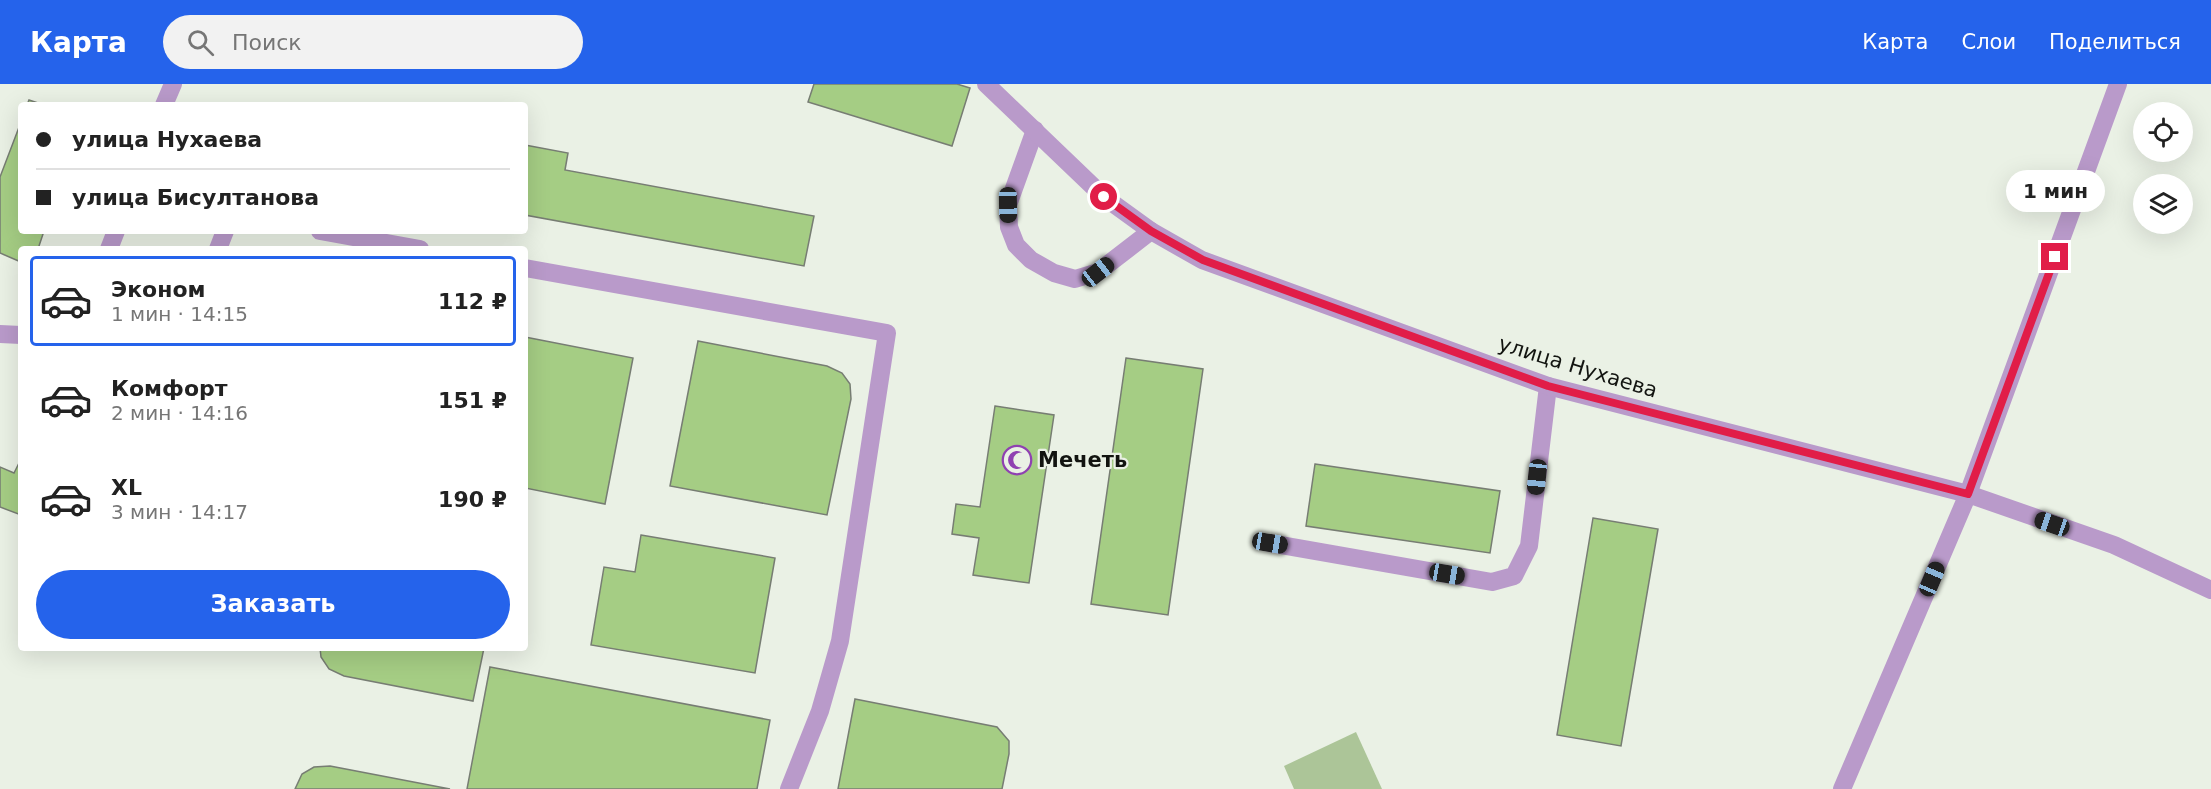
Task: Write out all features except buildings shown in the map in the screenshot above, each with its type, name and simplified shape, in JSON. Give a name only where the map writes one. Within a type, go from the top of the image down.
[{"type":"street","points":[[165,102],[172,84]]},
{"type":"street","name":"улица Нухаева","points":[[986,84],[1104,197],[1151,231],[1203,260],[1548,386],[1968,494],[2114,545],[2211,590]]},
{"type":"street","points":[[1842,789],[1968,494],[2118,84]]},
{"type":"street","points":[[1035,130],[1008,205],[1009,227],[1016,245],[1031,260],[1054,273],[1075,279],[1098,272],[1151,231]]},
{"type":"street","points":[[337,234],[403,246]]},
{"type":"street","points":[[528,269],[887,333],[840,641],[820,711],[789,789]]},
{"type":"street","points":[[0,334],[18,335]]},
{"type":"street","points":[[1270,543],[1492,582],[1514,576],[1529,546],[1548,386]]},
{"type":"green space","points":[[1356,732],[1382,789],[1294,789],[1284,766]]},
{"type":"place","name":"Мечеть","points":[[1017,460]]},
{"type":"route","points":[[1104,197],[1151,231],[1203,260],[1548,386],[1968,494],[2055,257]]}]
